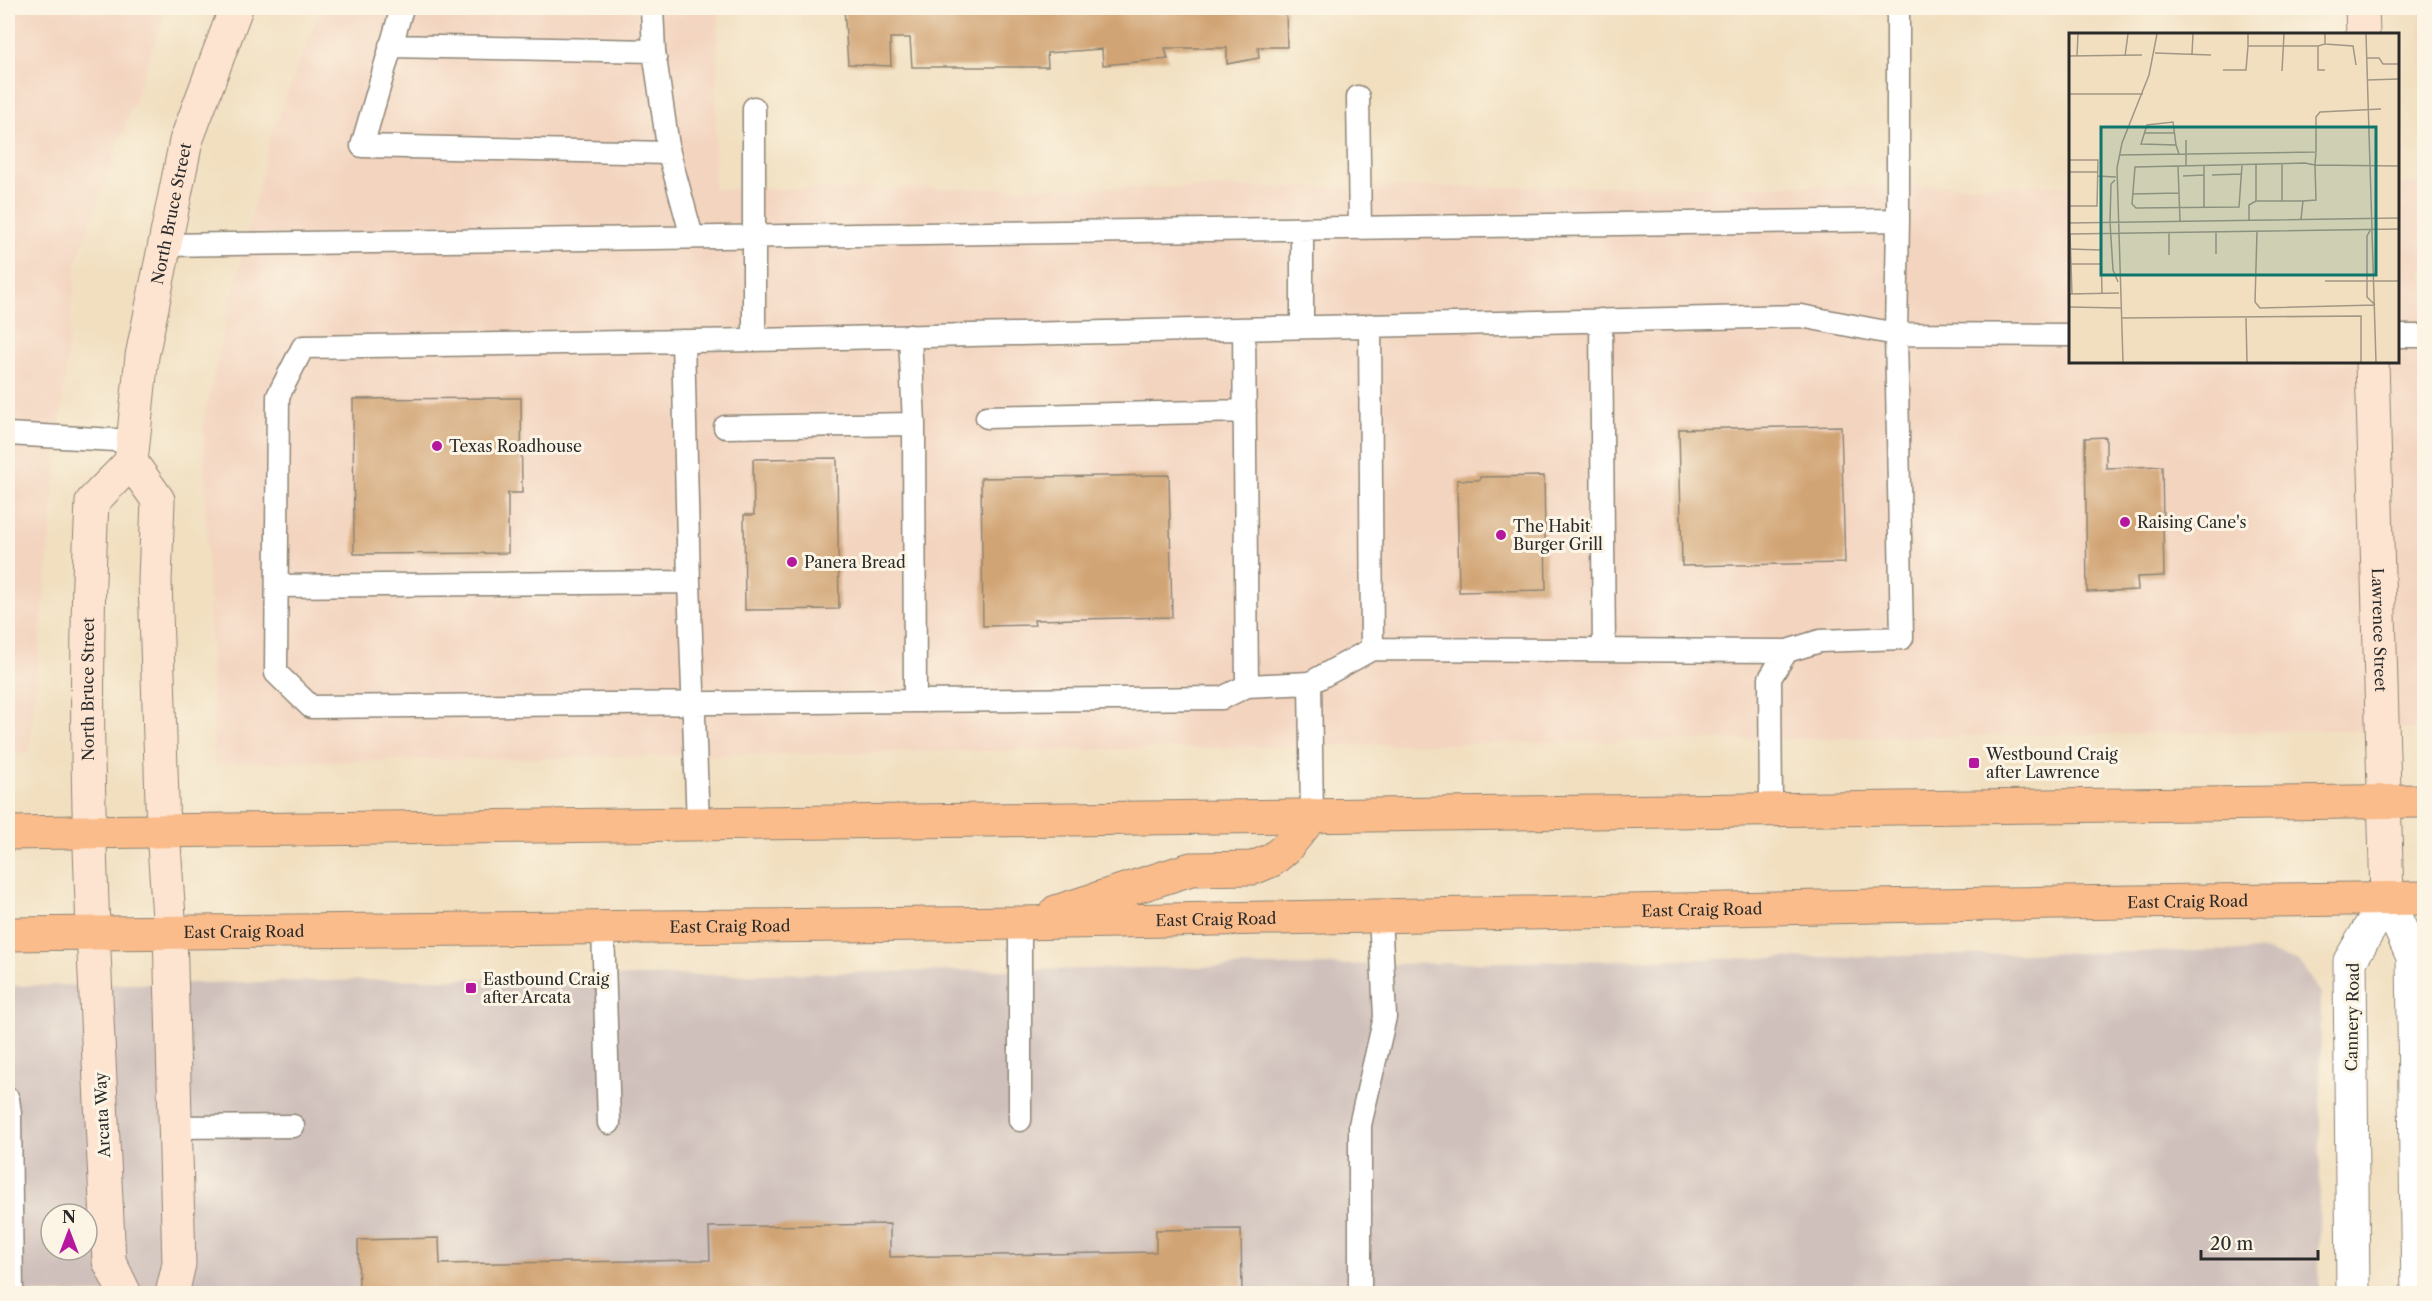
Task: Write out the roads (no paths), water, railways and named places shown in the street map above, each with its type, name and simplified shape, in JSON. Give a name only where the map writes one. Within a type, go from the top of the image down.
[{"type":"main road","points":[[8,833],[2424,801]]},
{"type":"main road","points":[[1020,923],[1191,869],[1253,867],[1262,864],[1272,860],[1286,849],[1312,816]]},
{"type":"main road","name":"East Craig Road","points":[[8,934],[1020,923],[2424,898]]},
{"type":"street","name":"North Bruce Street","points":[[93,933],[88,832],[88,583],[92,502],[132,452],[142,356],[186,141],[236,8]]},
{"type":"street","points":[[2362,8],[2363,33]]},
{"type":"street","name":"Lawrence Street","points":[[2372,363],[2387,898]]},
{"type":"street","points":[[132,452],[158,500],[155,581],[163,831],[170,932],[179,1264],[172,1293]]},
{"type":"street","points":[[2387,898],[2413,957],[2418,1293]]},
{"type":"street","name":"Cannery Road","points":[[2353,1293],[2350,961],[2387,898]]},
{"type":"street","name":"Arcata Way","points":[[93,933],[109,1261],[125,1293]]},
{"type":"lane","points":[[402,8],[362,146],[669,153]]},
{"type":"lane","points":[[652,8],[654,51],[669,153],[692,237]]},
{"type":"lane","points":[[1898,8],[1896,334],[1902,638],[1820,641],[1787,651],[1372,649],[1310,683],[1247,686],[1222,698],[311,707],[276,673],[278,396],[303,347],[754,340],[1801,316],[1896,334],[2069,335]]},
{"type":"lane","points":[[390,46],[654,51]]},
{"type":"lane","points":[[1358,97],[1360,228]]},
{"type":"lane","points":[[754,108],[754,340]]},
{"type":"lane","points":[[164,244],[1898,220]]},
{"type":"lane","points":[[1302,229],[1302,327]]},
{"type":"lane","points":[[1601,320],[1604,650]]},
{"type":"lane","points":[[1370,325],[1372,649]]},
{"type":"lane","points":[[1244,328],[1247,686]]},
{"type":"lane","points":[[910,336],[914,424],[915,701]]},
{"type":"lane","points":[[2399,336],[2424,336]]},
{"type":"lane","points":[[683,341],[698,824]]},
{"type":"lane","points":[[987,417],[1245,411]]},
{"type":"lane","points":[[725,427],[914,424]]},
{"type":"lane","points":[[8,434],[132,452]]},
{"type":"lane","points":[[277,586],[689,582]]},
{"type":"lane","points":[[1771,809],[1770,678],[1787,651]]},
{"type":"lane","points":[[1310,683],[1312,816]]},
{"type":"lane","points":[[1360,1293],[1360,1125],[1385,1017],[1380,915]]},
{"type":"lane","points":[[1020,923],[1020,1120]]},
{"type":"lane","points":[[603,928],[609,1123]]},
{"type":"lane","points":[[8,1099],[12,1293]]},
{"type":"lane","points":[[176,1127],[293,1126]]},
{"type":"place","name":"Texas Roadhouse","points":[[437,446]]},
{"type":"place","name":"Raising Cane's","points":[[2125,522]]},
{"type":"place","name":"The Habit Burger Grill","points":[[1501,535]]},
{"type":"place","name":"Panera Bread","points":[[792,562]]},
{"type":"place","name":"Westbound Craig after Lawrence","points":[[1974,763]]},
{"type":"place","name":"Eastbound Craig after Arcata","points":[[471,988]]}]
